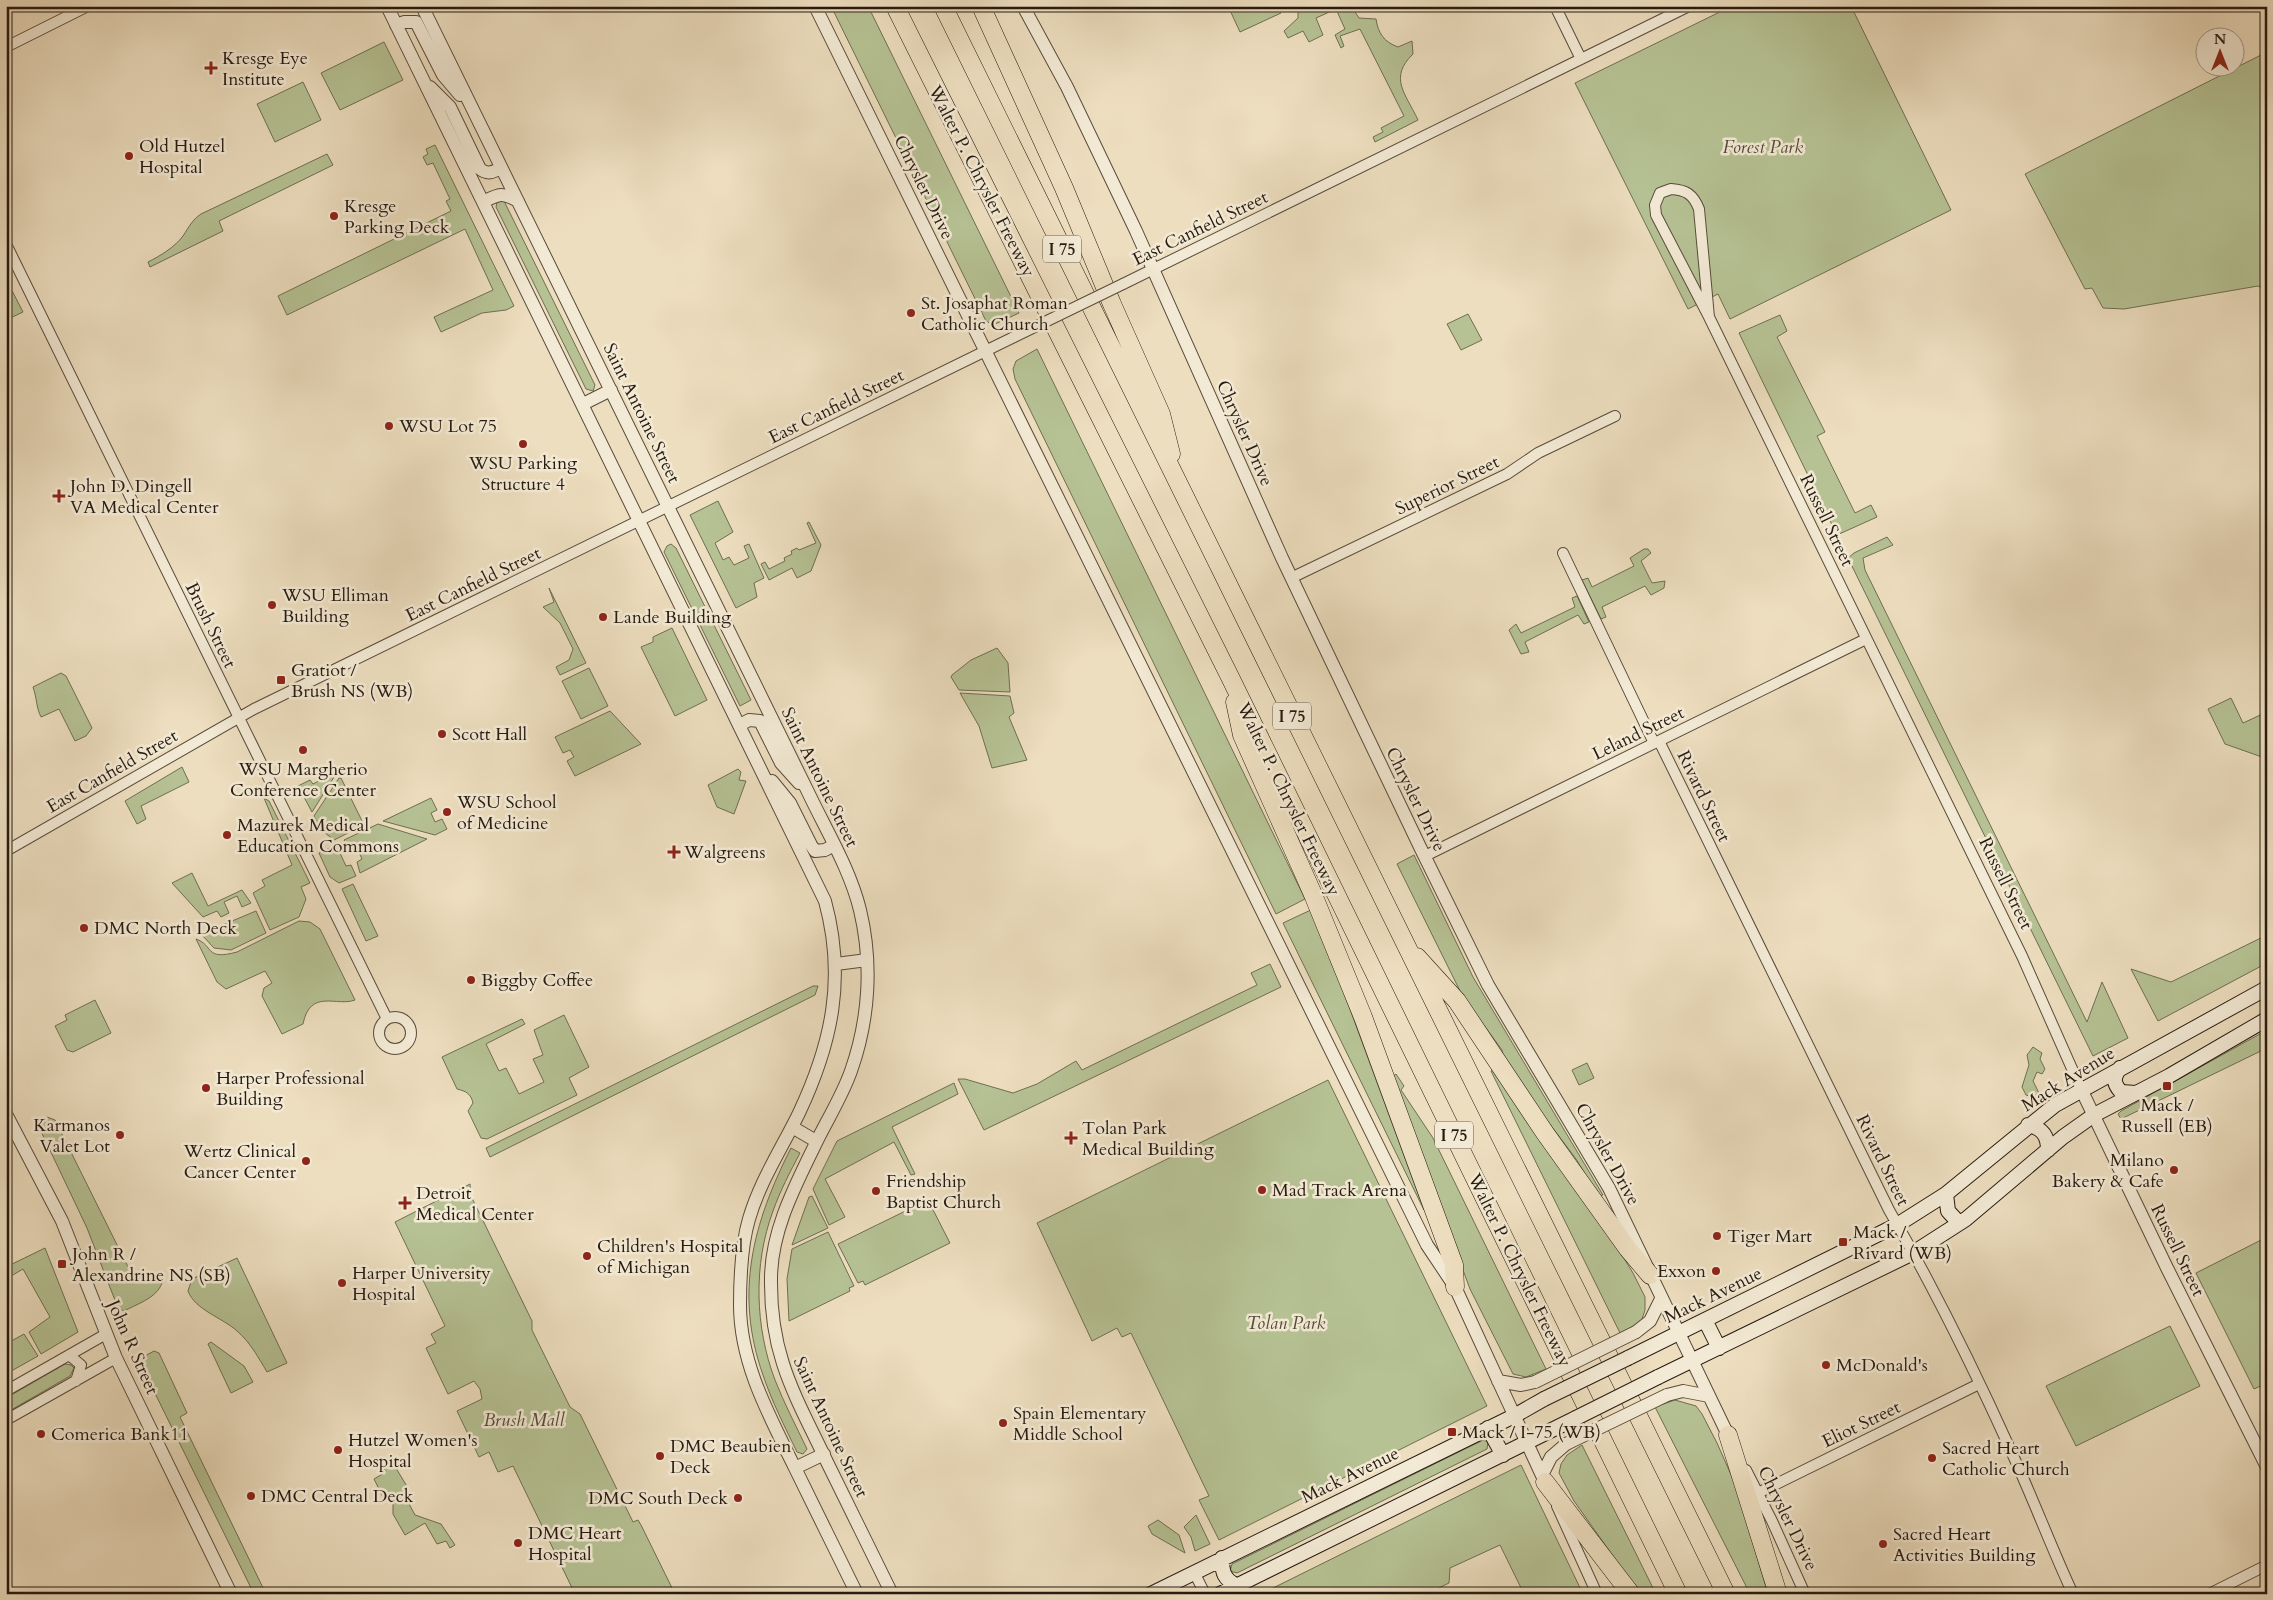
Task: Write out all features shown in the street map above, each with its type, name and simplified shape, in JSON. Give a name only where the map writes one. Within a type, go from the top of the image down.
[{"type":"highway","name":"Walter P. Chrysler Freeway","points":[[895,6],[1230,677],[1678,1594]]},
{"type":"highway","name":"I 75","points":[[943,6],[1726,1594]]},
{"type":"highway","points":[[981,6],[1064,188],[1112,304],[1161,414],[1182,492]]},
{"type":"highway","points":[[1230,677],[1242,735],[1312,892],[1363,1017],[1454,1264],[1456,1287]]},
{"type":"highway","points":[[1402,940],[1457,1001],[1545,1133],[1628,1249],[1650,1275]]},
{"type":"highway","points":[[1728,1435],[1778,1594]]},
{"type":"highway","points":[[1544,1479],[1631,1594]]},
{"type":"main road","name":"Mack Avenue","points":[[1151,1594],[1169,1591],[1194,1572],[1514,1416],[1544,1399],[1897,1225],[1946,1194],[2055,1104],[2267,988]]},
{"type":"main road","points":[[1220,1594],[1913,1253],[1960,1223],[2048,1150],[2094,1115],[2267,1019]]},
{"type":"main road","points":[[2120,1068],[2114,1076],[2115,1085],[2121,1092],[2136,1093]]},
{"type":"main road","points":[[2028,1126],[2036,1127],[2043,1131],[2048,1141],[2048,1150]]},
{"type":"main road","points":[[1946,1194],[1948,1211],[1960,1223]]},
{"type":"main road","points":[[1705,1320],[1719,1348]]},
{"type":"main road","points":[[1488,1428],[1503,1455]]},
{"type":"main road","points":[[1222,1558],[1222,1570],[1227,1580],[1237,1586]]},
{"type":"street","points":[[6,47],[88,6]]},
{"type":"street","points":[[387,6],[761,768],[825,901],[832,924],[836,964],[834,1008],[826,1043],[792,1127],[755,1201],[748,1221],[742,1251],[740,1306],[742,1326],[754,1378],[795,1468],[857,1594]]},
{"type":"street","name":"Saint Antoine Street","points":[[422,6],[834,845],[860,909],[867,960],[867,1001],[862,1036],[842,1094],[816,1141],[794,1187],[777,1236],[772,1260],[771,1298],[779,1356],[795,1399],[892,1594]]},
{"type":"street","name":"Chrysler Drive","points":[[816,6],[1426,1245],[1456,1287],[1597,1594]]},
{"type":"street","name":"Chrysler Drive","points":[[1023,6],[1067,87],[1154,269],[1291,578],[1488,985],[1609,1188],[1691,1361],[1758,1493],[1805,1594]]},
{"type":"street","points":[[1555,6],[1581,59]]},
{"type":"street","name":"East Canfield Street","points":[[6,851],[239,717],[1689,6]]},
{"type":"street","points":[[396,25],[404,22],[416,22],[443,75],[472,108]]},
{"type":"street","points":[[423,80],[450,106],[480,169],[485,173],[491,173],[502,168]]},
{"type":"street","name":"Russell Street","points":[[1709,317],[1699,208],[1694,198],[1684,190],[1671,189],[1660,193],[1655,205],[1656,215],[1709,317],[2022,956],[2081,1089],[2167,1268],[2267,1468]]},
{"type":"street","points":[[483,202],[498,194],[507,195],[518,202]]},
{"type":"street","name":"Brush Street","points":[[6,244],[388,1019]]},
{"type":"street","points":[[582,404],[611,390]]},
{"type":"street","name":"Superior Street","points":[[1291,578],[1507,474],[1538,453],[1615,416]]},
{"type":"street","name":"Rivard Street","points":[[1563,553],[1897,1225],[1979,1384],[2012,1452],[2073,1594]]},
{"type":"street","name":"Leland Street","points":[[1425,856],[1866,639]]},
{"type":"street","points":[[740,725],[749,720],[760,721],[781,764],[808,792]]},
{"type":"street","points":[[761,768],[790,802],[816,851],[825,850],[834,845]]},
{"type":"street","points":[[836,964],[867,960]]},
{"type":"street","name":"John R Street","points":[[7,1118],[62,1221],[116,1358],[230,1594]]},
{"type":"street","points":[[792,1127],[816,1141]]},
{"type":"street","points":[[1498,1381],[1520,1385],[1535,1382],[1636,1332],[1650,1321],[1661,1299]]},
{"type":"street","points":[[6,1391],[106,1334]]},
{"type":"street","points":[[69,1355],[81,1365],[76,1381]]},
{"type":"street","points":[[6,1420],[116,1358]]},
{"type":"street","name":"Eliot Street","points":[[1758,1493],[1979,1384]]},
{"type":"street","points":[[1544,1479],[1551,1457],[1566,1444],[1667,1394],[1683,1391],[1709,1396]]},
{"type":"street","points":[[795,1468],[824,1454]]},
{"type":"street","points":[[2209,1594],[2267,1565]]},
{"type":"street","points":[[1194,1572],[1205,1594]]},
{"type":"green space","points":[[831,6],[868,6],[1019,313],[993,325],[986,321]]},
{"type":"green space","points":[[1228,6],[1278,6],[1281,13],[1240,32]]},
{"type":"green space","points":[[1298,6],[1351,6],[1359,18],[1376,19],[1382,36],[1393,45],[1398,47],[1412,41],[1413,54],[1406,63],[1400,79],[1418,120],[1375,142],[1373,137],[1383,132],[1381,128],[1404,116],[1360,29],[1340,36],[1344,46],[1341,48],[1335,35],[1345,29],[1336,9],[1316,18],[1323,35],[1309,42],[1303,31],[1288,38],[1284,31],[1298,18]]},
{"type":"green space","name":"Forest Park","points":[[1732,6],[1851,6],[1951,210],[1730,319],[1718,294],[1688,309],[1575,83]]},
{"type":"green space","points":[[384,42],[403,80],[340,110],[321,73]]},
{"type":"green space","points":[[2267,52],[2267,290],[2258,286],[2124,309],[2103,308],[2092,288],[2085,289],[2025,174],[2215,78],[2246,78],[2246,63]]},
{"type":"green space","points":[[303,82],[321,120],[275,142],[257,104]]},
{"type":"green space","points":[[435,145],[514,306],[506,310],[482,313],[441,332],[434,317],[493,290],[465,229],[287,315],[278,296],[451,211],[446,201],[450,199],[433,163],[427,165],[423,157],[428,154],[426,149]]},
{"type":"green space","points":[[327,154],[333,165],[219,221],[223,231],[150,267],[148,262],[176,244],[193,221],[201,214]]},
{"type":"green space","points":[[504,201],[595,385],[593,391],[586,389],[496,207],[497,202]]},
{"type":"green space","points":[[6,279],[23,312],[6,320]]},
{"type":"green space","points":[[1468,314],[1482,340],[1461,350],[1447,324]]},
{"type":"green space","points":[[1780,315],[1787,331],[1777,337],[1825,432],[1817,436],[1855,513],[1871,505],[1877,517],[1837,535],[1739,333]]},
{"type":"green space","points":[[1037,349],[1305,899],[1276,914],[1015,379],[1013,369],[1016,361]]},
{"type":"green space","points":[[718,501],[733,532],[715,543],[723,560],[729,557],[734,565],[749,558],[744,546],[749,544],[764,578],[754,583],[757,597],[736,608],[690,515]]},
{"type":"green space","points":[[809,522],[821,545],[811,571],[797,578],[792,568],[769,580],[761,564],[765,562],[769,569],[785,561],[784,558],[792,554],[791,551],[816,543],[807,523]]},
{"type":"green space","points":[[1887,537],[1893,545],[1863,558],[1865,570],[2087,1022],[2102,982],[2128,1038],[2093,1056],[1848,558],[1854,553]]},
{"type":"green space","points":[[671,544],[676,548],[751,700],[740,706],[664,552],[667,546]]},
{"type":"green space","points":[[1644,549],[1648,549],[1651,553],[1641,561],[1652,583],[1665,581],[1664,588],[1651,595],[1645,586],[1602,607],[1606,617],[1601,619],[1582,580],[1588,578],[1592,587],[1634,566],[1630,558]]},
{"type":"green space","points":[[549,588],[586,663],[560,675],[556,667],[569,660],[573,649],[560,623],[543,607],[554,602]]},
{"type":"green space","points":[[1577,596],[1589,622],[1584,624],[1578,615],[1525,642],[1529,652],[1521,654],[1509,630],[1516,624],[1521,633],[1575,607],[1572,598]]},
{"type":"green space","points":[[672,628],[707,700],[675,716],[641,647],[653,642],[653,637]]},
{"type":"green space","points":[[997,648],[1008,663],[1010,692],[959,690],[951,677],[952,675],[971,660]]},
{"type":"green space","points":[[589,668],[608,706],[581,719],[562,681]]},
{"type":"green space","points":[[61,673],[66,676],[92,728],[86,736],[75,741],[59,709],[41,717],[33,687]]},
{"type":"green space","points":[[960,693],[1010,696],[1014,713],[1009,717],[1027,760],[992,768],[979,726]]},
{"type":"green space","points":[[2231,698],[2243,723],[2267,712],[2267,765],[2262,757],[2225,744],[2208,709]]},
{"type":"green space","points":[[610,711],[641,744],[575,776],[567,761],[574,757],[570,750],[563,753],[555,737]]},
{"type":"green space","points":[[182,767],[189,782],[141,806],[146,819],[137,824],[125,801]]},
{"type":"green space","points":[[738,769],[741,772],[739,780],[746,781],[734,814],[717,807],[708,785]]},
{"type":"green space","points":[[334,773],[336,774],[312,812],[298,786],[310,780],[313,784]]},
{"type":"green space","points":[[339,778],[341,778],[364,825],[334,840],[320,829],[314,816]]},
{"type":"green space","points":[[264,798],[269,801],[310,883],[301,887],[306,899],[299,917],[270,930],[253,893],[265,886],[262,880],[292,865]]},
{"type":"green space","points":[[431,798],[437,810],[431,813],[435,822],[442,819],[447,829],[435,835],[383,821]]},
{"type":"green space","points":[[378,824],[427,839],[360,873],[357,862],[362,859],[355,844],[348,847],[344,840]]},
{"type":"green space","points":[[341,843],[344,849],[339,851],[346,866],[351,865],[356,876],[339,883],[330,877],[319,853]]},
{"type":"green space","points":[[1414,855],[1473,977],[1603,1195],[1599,1196],[1576,1159],[1505,1064],[1502,1050],[1462,995],[1397,864]]},
{"type":"green space","points":[[192,873],[208,906],[242,890],[251,903],[242,907],[237,896],[224,902],[229,913],[221,917],[217,911],[203,917],[172,883]]},
{"type":"green space","points":[[353,884],[378,936],[366,941],[342,889]]},
{"type":"green space","points":[[1313,909],[1424,1210],[1283,923]]},
{"type":"green space","points":[[256,911],[266,933],[231,950],[214,948],[201,934]]},
{"type":"green space","points":[[299,921],[310,922],[320,929],[355,1000],[348,1002],[318,1002],[307,1013],[303,1024],[282,1034],[262,996],[264,988],[272,983],[265,971],[226,989],[217,982],[196,939],[214,953],[219,955],[227,954],[237,952]]},
{"type":"green space","points":[[2267,935],[2267,963],[2158,1021],[2131,969],[2171,982]]},
{"type":"green space","points":[[1270,964],[1281,987],[984,1130],[958,1079],[965,1079],[1013,1093],[1037,1084],[1076,1061],[1082,1070],[1257,985],[1251,973]]},
{"type":"green space","points":[[813,986],[818,986],[815,995],[490,1157],[486,1148]]},
{"type":"green space","points":[[95,1000],[111,1033],[73,1052],[67,1050],[55,1026],[67,1020],[65,1015]]},
{"type":"green space","points":[[564,1015],[589,1067],[569,1078],[577,1095],[487,1139],[481,1138],[468,1111],[473,1103],[471,1097],[457,1089],[442,1057],[522,1019],[525,1024],[486,1044],[499,1071],[506,1068],[519,1094],[544,1082],[533,1059],[543,1055],[534,1030]]},
{"type":"green space","points":[[2267,1030],[2267,1048],[2121,1119],[2118,1114],[2121,1111]]},
{"type":"green space","points":[[2033,1047],[2042,1053],[2040,1059],[2045,1069],[2042,1074],[2037,1072],[2033,1081],[2039,1093],[2032,1097],[2026,1095],[2022,1087],[2029,1065],[2027,1055]]},
{"type":"green space","points":[[1587,1063],[1594,1078],[1579,1085],[1572,1070]]},
{"type":"green space","points":[[1495,1069],[1608,1232],[1633,1273],[1645,1297],[1645,1310],[1641,1322],[1620,1333],[1491,1071]]},
{"type":"green space","points":[[1396,1074],[1404,1086],[1401,1090],[1433,1138],[1546,1369],[1526,1377],[1513,1374],[1470,1289],[1392,1077]]},
{"type":"green space","name":"Tolan Park","points":[[1328,1080],[1487,1406],[1219,1540],[1199,1500],[1209,1496],[1131,1333],[1122,1337],[1117,1328],[1092,1341],[1037,1223]]},
{"type":"green space","points":[[954,1083],[958,1094],[892,1127],[915,1174],[911,1175],[894,1142],[825,1179],[845,1217],[829,1225],[813,1189],[837,1141]]},
{"type":"green space","points":[[47,1117],[55,1120],[131,1273],[143,1278],[159,1274],[163,1279],[158,1290],[153,1295],[124,1311],[118,1308],[87,1228],[37,1123]]},
{"type":"green space","points":[[791,1148],[800,1153],[773,1211],[762,1253],[759,1296],[763,1339],[768,1360],[790,1415],[807,1449],[803,1454],[797,1452],[763,1375],[754,1345],[750,1315],[749,1287],[758,1231],[778,1176]]},
{"type":"green space","name":"Brush Mall","points":[[470,1184],[471,1196],[532,1321],[532,1330],[570,1407],[580,1414],[633,1522],[638,1520],[641,1525],[675,1594],[575,1594],[513,1466],[498,1472],[489,1452],[479,1457],[457,1411],[482,1399],[480,1389],[474,1381],[448,1394],[426,1348],[436,1343],[431,1334],[445,1326],[395,1222]]},
{"type":"green space","points":[[812,1196],[828,1228],[792,1245],[809,1197]]},
{"type":"green space","points":[[928,1200],[950,1243],[865,1285],[863,1281],[858,1283],[838,1244]]},
{"type":"green space","points":[[828,1232],[854,1286],[849,1288],[850,1291],[789,1321],[787,1279],[792,1249]]},
{"type":"green space","points":[[2267,1237],[2267,1383],[2254,1389],[2196,1273]]},
{"type":"green space","points":[[45,1248],[78,1332],[41,1354],[29,1332],[50,1317],[23,1269],[6,1279],[6,1267]]},
{"type":"green space","points":[[237,1258],[287,1363],[267,1372],[254,1350],[242,1335],[203,1309],[188,1291],[192,1279]]},
{"type":"green space","points":[[2170,1326],[2200,1386],[2076,1446],[2046,1386]]},
{"type":"green space","points":[[24,1334],[38,1356],[6,1374],[6,1344]]},
{"type":"green space","points":[[211,1342],[244,1366],[253,1382],[231,1393],[208,1344]]},
{"type":"green space","points":[[154,1351],[159,1353],[187,1413],[180,1417],[266,1594],[254,1594],[143,1369],[143,1357]]},
{"type":"green space","points":[[65,1364],[71,1365],[74,1368],[70,1376],[6,1413],[6,1398]]},
{"type":"green space","points":[[1675,1400],[1696,1406],[1717,1443],[1736,1486],[1768,1594],[1750,1594],[1655,1407]]},
{"type":"green space","points":[[1483,1440],[1488,1442],[1487,1449],[1237,1573],[1230,1571],[1232,1564]]},
{"type":"green space","points":[[1582,1445],[1656,1594],[1640,1594],[1574,1501],[1559,1473],[1561,1464],[1567,1455]]},
{"type":"green space","points":[[391,1460],[408,1488],[408,1502],[415,1515],[441,1524],[455,1545],[450,1548],[446,1541],[437,1544],[425,1523],[405,1535],[393,1514],[393,1503],[383,1497],[374,1479],[386,1472],[382,1465]]},
{"type":"green space","points":[[1521,1465],[1583,1594],[1524,1594],[1500,1545],[1450,1568],[1449,1583],[1426,1594],[1261,1594]]},
{"type":"green space","points":[[1196,1515],[1210,1544],[1195,1551],[1191,1537],[1184,1527]]},
{"type":"green space","points":[[1158,1520],[1179,1535],[1185,1553],[1152,1534],[1148,1526]]},
{"type":"place","name":"Kresge Eye Institute","points":[[211,68]]},
{"type":"place","name":"Old Hutzel Hospital","points":[[129,156]]},
{"type":"place","name":"Kresge Parking Deck","points":[[334,216]]},
{"type":"place","name":"St. Josaphat Roman Catholic Church","points":[[911,313]]},
{"type":"place","name":"WSU Lot 75","points":[[389,426]]},
{"type":"place","name":"WSU Parking Structure 4","points":[[523,444]]},
{"type":"place","name":"John D. Dingell VA Medical Center","points":[[59,496]]},
{"type":"place","name":"WSU Elliman Building","points":[[272,605]]},
{"type":"place","name":"Lande Building","points":[[603,617]]},
{"type":"place","name":"Gratiot / Brush NS (WB)","points":[[281,680]]},
{"type":"place","name":"Scott Hall","points":[[442,734]]},
{"type":"place","name":"WSU Margherio Conference Center","points":[[303,750]]},
{"type":"place","name":"WSU School of Medicine","points":[[447,812]]},
{"type":"place","name":"Mazurek Medical Education Commons","points":[[227,835]]},
{"type":"place","name":"Walgreens","points":[[674,852]]},
{"type":"place","name":"DMC North Deck","points":[[84,928]]},
{"type":"place","name":"Biggby Coffee","points":[[471,980]]},
{"type":"place","name":"Mack / Russell (EB)","points":[[2167,1086]]},
{"type":"place","name":"Harper Professional Building","points":[[206,1088]]},
{"type":"place","name":"Karmanos Valet Lot","points":[[120,1135]]},
{"type":"place","name":"Tolan Park Medical Building","points":[[1071,1138]]},
{"type":"place","name":"Wertz Clinical Cancer Center","points":[[306,1161]]},
{"type":"place","name":"Milano Bakery & Cafe","points":[[2174,1170]]},
{"type":"place","name":"Mad Track Arena","points":[[1262,1190]]},
{"type":"place","name":"Friendship Baptist Church","points":[[876,1191]]},
{"type":"place","name":"Detroit Medical Center","points":[[405,1203]]},
{"type":"place","name":"Tiger Mart","points":[[1717,1236]]},
{"type":"place","name":"Mack / Rivard (WB)","points":[[1843,1242]]},
{"type":"place","name":"Children's Hospital of Michigan","points":[[587,1256]]},
{"type":"place","name":"John R / Alexandrine NS (SB)","points":[[62,1264]]},
{"type":"place","name":"Exxon","points":[[1716,1271]]},
{"type":"place","name":"Harper University Hospital","points":[[342,1283]]},
{"type":"place","name":"McDonald's","points":[[1826,1365]]},
{"type":"place","name":"Spain Elementary Middle School","points":[[1003,1423]]},
{"type":"place","name":"Mack / I-75 (WB)","points":[[1452,1432]]},
{"type":"place","name":"Comerica Bank11","points":[[41,1434]]},
{"type":"place","name":"Hutzel Women's Hospital","points":[[338,1450]]},
{"type":"place","name":"DMC Beaubien Deck","points":[[660,1456]]},
{"type":"place","name":"Sacred Heart Catholic Church","points":[[1932,1458]]},
{"type":"place","name":"DMC Central Deck","points":[[251,1496]]},
{"type":"place","name":"DMC South Deck","points":[[738,1498]]},
{"type":"place","name":"DMC Heart Hospital","points":[[518,1543]]},
{"type":"place","name":"Sacred Heart Activities Building","points":[[1883,1544]]}]
